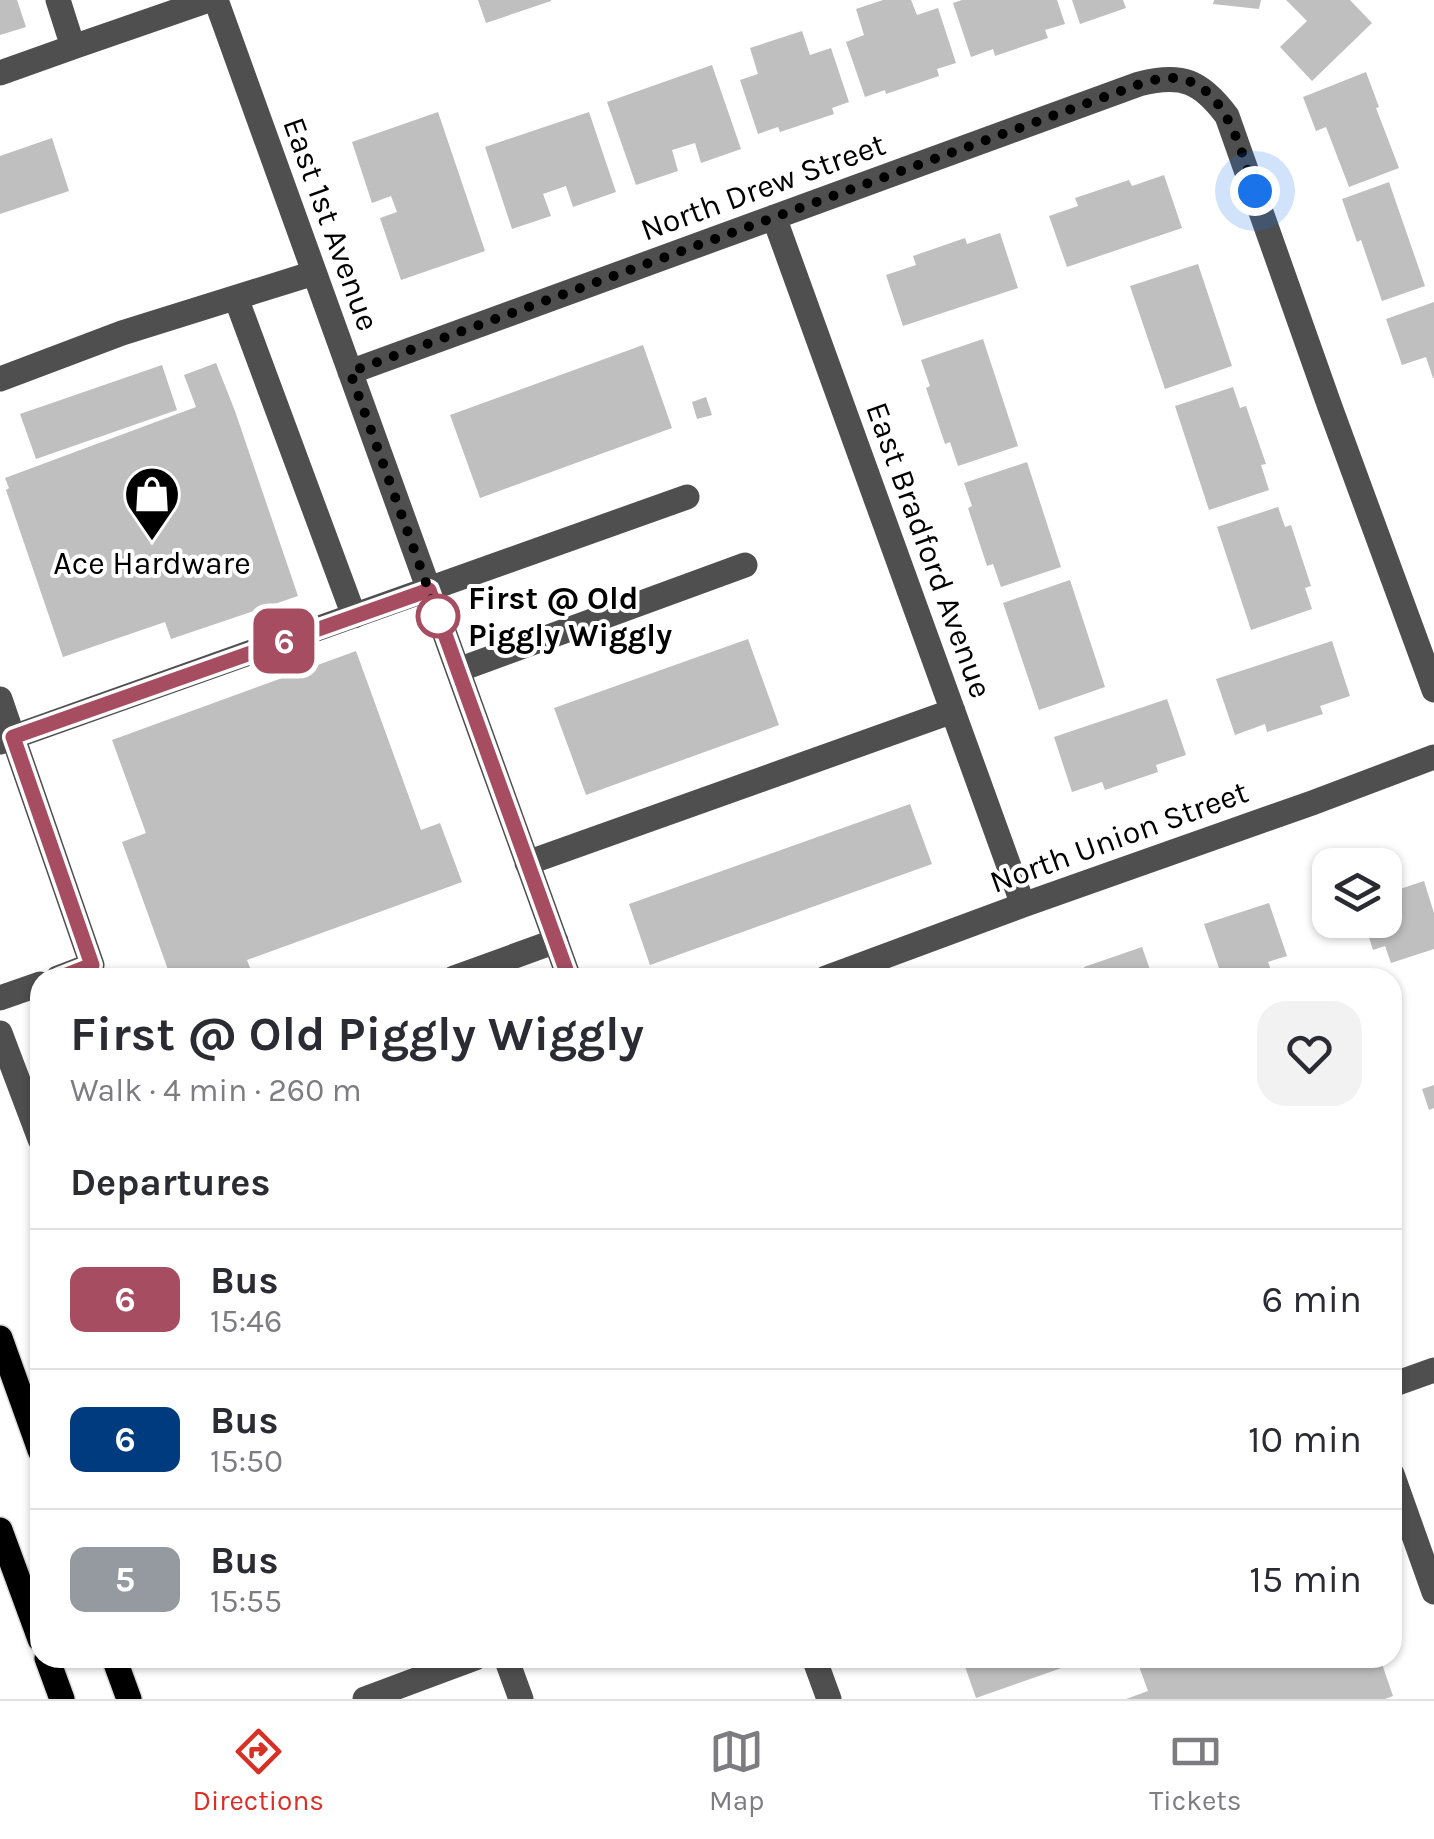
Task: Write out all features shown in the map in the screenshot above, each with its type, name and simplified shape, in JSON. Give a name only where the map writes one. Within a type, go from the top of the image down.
[{"type":"main road","points":[[0,1338],[30,1422]]},
{"type":"main road","points":[[0,1530],[30,1612]]},
{"type":"main road","points":[[51,1668],[62,1699]]},
{"type":"main road","points":[[118,1668],[129,1699]]},
{"type":"street","points":[[58,0],[73,47]]},
{"type":"street","points":[[0,73],[212,0]]},
{"type":"street","name":"East 1st Avenue","points":[[212,0],[565,968]]},
{"type":"street","name":"North Drew Street","points":[[350,372],[1140,84],[1163,78],[1185,81],[1213,97],[1227,116],[1434,690]]},
{"type":"street","name":"East Bradford Avenue","points":[[774,217],[1023,905]]},
{"type":"street","points":[[0,379],[122,333],[314,273]]},
{"type":"street","points":[[236,298],[354,616]]},
{"type":"street","points":[[6,740],[686,497]]},
{"type":"street","points":[[458,670],[745,565]]},
{"type":"street","points":[[0,699],[6,740],[94,968]]},
{"type":"street","points":[[527,863],[952,710]]},
{"type":"street","name":"North Union Street","points":[[853,968],[1312,804],[1434,756]]},
{"type":"street","points":[[482,968],[556,941]]},
{"type":"street","points":[[0,998],[30,988]]},
{"type":"street","points":[[0,1033],[30,1113]]},
{"type":"street","points":[[1402,1381],[1434,1370]]},
{"type":"street","points":[[1402,1502],[1434,1592]]},
{"type":"street","points":[[365,1699],[449,1668]]},
{"type":"street","points":[[510,1668],[521,1699]]},
{"type":"street","points":[[818,1668],[829,1699]]},
{"type":"building","points":[[0,0],[17,0],[26,27],[0,35]]},
{"type":"building","points":[[478,0],[551,0],[551,1],[486,23]]},
{"type":"building","points":[[883,0],[911,0],[917,15],[938,8],[956,63],[937,69],[939,76],[865,97],[846,42],[864,35],[856,9]]},
{"type":"building","points":[[1057,0],[1065,24],[1045,30],[1048,38],[995,56],[993,49],[971,57],[953,3]]},
{"type":"building","points":[[1072,0],[1123,0],[1126,8],[1080,24]]},
{"type":"building","points":[[1214,0],[1261,0],[1259,9],[1213,4]]},
{"type":"building","points":[[1286,0],[1350,0],[1372,23],[1312,81],[1280,47],[1307,21]]},
{"type":"building","points":[[802,31],[810,55],[831,48],[849,102],[832,108],[834,114],[780,132],[778,127],[758,134],[740,80],[758,74],[750,48]]},
{"type":"building","points":[[712,65],[741,149],[701,163],[695,143],[672,150],[678,171],[636,185],[607,102]]},
{"type":"building","points":[[1366,72],[1399,168],[1349,187],[1326,127],[1316,131],[1303,97]]},
{"type":"building","points":[[438,112],[485,251],[401,280],[380,218],[397,212],[391,196],[372,203],[352,142]]},
{"type":"building","points":[[589,112],[616,192],[573,207],[566,186],[543,194],[551,216],[512,229],[485,147]]},
{"type":"building","points":[[52,138],[69,191],[0,214],[0,156]]},
{"type":"building","points":[[1164,175],[1182,228],[1067,267],[1049,216],[1078,206],[1075,198],[1129,180],[1132,186]]},
{"type":"building","points":[[1389,182],[1425,286],[1382,301],[1342,199]]},
{"type":"building","points":[[1000,233],[1018,288],[903,326],[886,275],[916,265],[913,256],[965,238],[967,244]]},
{"type":"building","points":[[1198,264],[1232,366],[1165,389],[1130,286]]},
{"type":"building","points":[[1434,302],[1433,378],[1426,357],[1402,365],[1386,319]]},
{"type":"building","points":[[983,339],[1018,446],[958,466],[950,442],[945,444],[921,360]]},
{"type":"building","points":[[643,345],[672,428],[480,498],[450,415]]},
{"type":"building","name":"Ace Hardware","points":[[216,363],[298,596],[171,639],[165,622],[63,657],[5,478],[196,407],[184,375]]},
{"type":"building","points":[[162,365],[177,410],[36,459],[20,414]]},
{"type":"building","points":[[1233,387],[1240,408],[1246,406],[1266,464],[1261,465],[1269,490],[1209,510],[1175,406]]},
{"type":"building","points":[[706,397],[712,415],[697,419],[692,402]]},
{"type":"building","points":[[1027,462],[1061,567],[1001,587],[993,564],[987,566],[964,483]]},
{"type":"building","points":[[1278,507],[1285,527],[1291,525],[1311,586],[1305,588],[1312,609],[1251,630],[1217,527]]},
{"type":"building","points":[[1070,580],[1105,687],[1039,710],[1003,603]]},
{"type":"building","points":[[748,639],[779,725],[586,795],[554,708]]},
{"type":"building","points":[[1332,641],[1350,696],[1320,706],[1323,714],[1267,732],[1265,724],[1235,735],[1216,679]]},
{"type":"building","points":[[356,651],[421,830],[440,823],[462,882],[247,960],[250,968],[167,968],[122,842],[146,833],[112,740]]},
{"type":"building","points":[[1167,699],[1186,755],[1156,765],[1158,772],[1105,790],[1102,782],[1072,792],[1054,737]]},
{"type":"building","points":[[910,804],[932,864],[650,965],[629,904]]},
{"type":"building","points":[[1424,881],[1434,913],[1434,949],[1391,963],[1385,946],[1373,950],[1369,938],[1402,938],[1402,888]]},
{"type":"building","points":[[1269,903],[1287,956],[1268,962],[1270,968],[1219,968],[1204,924]]},
{"type":"building","points":[[1142,947],[1149,968],[1084,968]]},
{"type":"building","points":[[1434,1085],[1434,1108],[1429,1110],[1422,1089]]},
{"type":"building","points":[[966,1668],[1062,1668],[976,1698]]},
{"type":"building","points":[[1140,1668],[1383,1668],[1393,1696],[1126,1699],[1148,1691]]},
{"type":"bus line","name":"6","points":[[84,968],[92,965],[13,737],[429,590],[565,968]]},
{"type":"place","name":"Ace Hardware","points":[[152,543]]},
{"type":"place","name":"First @ Old Piggly Wiggly","points":[[438,616]]},
{"type":"route","points":[[438,616],[350,372],[1163,78],[1185,81],[1213,97],[1227,116],[1255,191]]}]
